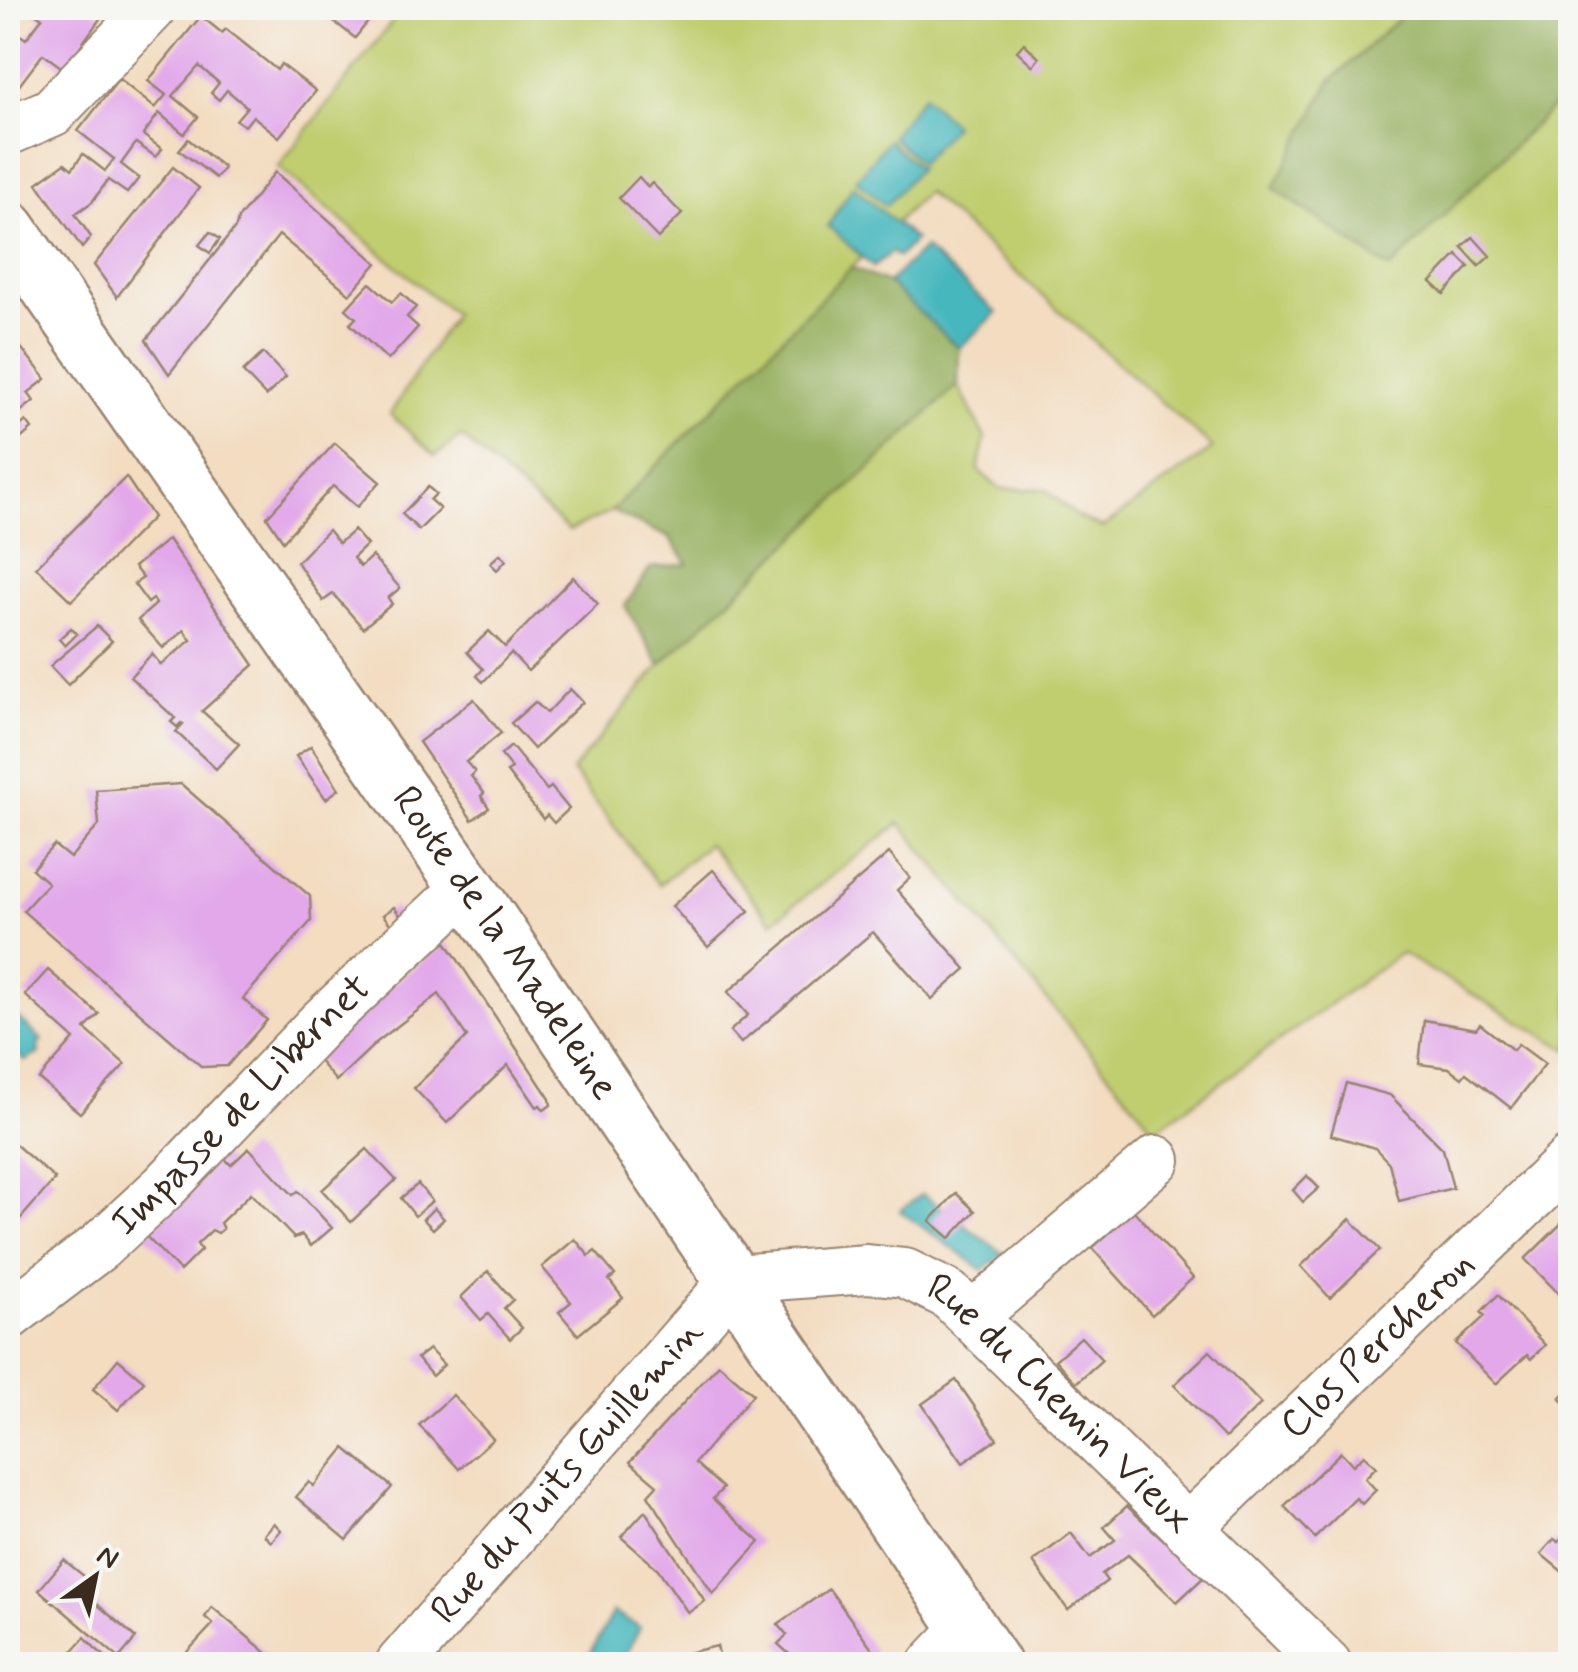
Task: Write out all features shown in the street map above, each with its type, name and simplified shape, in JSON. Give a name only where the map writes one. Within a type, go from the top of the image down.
[{"type":"main road","name":"Route de la Madeleine","points":[[8,228],[736,1279],[964,1652]]},
{"type":"street","points":[[8,130],[52,112],[152,8]]},
{"type":"street","name":"Impasse de Libernet","points":[[8,1316],[99,1247],[165,1186],[321,1023],[467,887]]},
{"type":"street","points":[[972,1317],[1156,1160]]},
{"type":"street","name":"Clos Percheron","points":[[1188,1529],[1570,1160]]},
{"type":"street","name":"Rue du Chemin Vieux","points":[[736,1279],[867,1268],[906,1273],[949,1296],[1327,1664]]},
{"type":"street","name":"Rue du Puits Guillemin","points":[[400,1664],[736,1279]]},
{"type":"green space","points":[[403,8],[1410,8],[1330,82],[1390,269],[1570,90],[1570,1051],[1401,953],[1155,1130],[900,823],[772,922],[708,844],[659,885],[572,771],[660,665],[958,385],[985,438],[978,470],[1000,489],[1045,489],[1076,516],[1102,528],[1213,448],[926,192],[612,511],[569,531],[461,436],[435,456],[390,414],[454,314],[278,167]]},
{"type":"green space","points":[[1410,8],[1570,8],[1570,90],[1390,269],[1274,188],[1330,82]]},
{"type":"green space","points":[[851,268],[888,283],[959,348],[958,385],[660,665],[625,606],[650,568],[688,564],[670,538],[612,511]]},
{"type":"water","points":[[923,95],[954,125],[920,163],[891,136]]},
{"type":"water","points":[[888,140],[919,168],[886,206],[856,180]]},
{"type":"water","points":[[853,186],[915,240],[898,257],[891,252],[873,267],[828,226]]},
{"type":"water","points":[[924,248],[997,313],[959,348],[888,283]]},
{"type":"water","points":[[8,1009],[42,1040],[39,1053],[25,1061],[8,1046]]},
{"type":"water","points":[[922,1194],[1004,1254],[983,1270],[900,1211]]},
{"type":"water","points":[[613,1612],[640,1628],[620,1664],[584,1664]]},
{"type":"building","points":[[28,8],[92,8],[102,16],[64,69],[43,54],[15,91],[22,100],[8,109],[8,45],[16,32],[26,39],[42,18]]},
{"type":"building","points":[[317,8],[379,8],[355,38]]},
{"type":"building","points":[[201,16],[222,33],[226,29],[277,70],[281,64],[316,91],[279,137],[253,116],[245,126],[236,120],[247,107],[227,90],[219,100],[211,93],[219,83],[199,66],[173,96],[198,117],[184,134],[159,113],[143,135],[162,149],[156,157],[136,143],[121,164],[139,178],[127,193],[108,180],[92,202],[75,214],[91,237],[82,248],[37,183],[65,163],[72,169],[83,154],[105,171],[114,159],[78,131],[119,79],[155,108],[166,95],[148,81]]},
{"type":"building","points":[[1024,43],[1039,58],[1033,66],[1017,51]]},
{"type":"building","points":[[188,139],[224,168],[216,178],[179,150]]},
{"type":"building","points":[[173,167],[199,188],[117,297],[94,265]]},
{"type":"building","points":[[275,172],[377,263],[350,294],[279,235],[169,374],[146,340]]},
{"type":"building","points":[[639,177],[648,187],[652,183],[682,214],[658,238],[619,198]]},
{"type":"building","points":[[210,232],[220,239],[210,253],[199,245]]},
{"type":"building","points":[[1473,237],[1490,256],[1479,266],[1462,247]]},
{"type":"building","points":[[1457,255],[1469,267],[1444,294],[1431,282]]},
{"type":"building","points":[[370,283],[392,302],[401,293],[416,307],[407,317],[418,327],[388,360],[350,324],[356,318],[346,309]]},
{"type":"building","points":[[11,335],[46,379],[28,393],[34,401],[16,415],[8,409]]},
{"type":"building","points":[[263,353],[286,377],[266,396],[243,372]]},
{"type":"building","points":[[26,421],[32,429],[12,446],[8,436]]},
{"type":"building","points":[[335,443],[380,482],[357,507],[333,486],[283,541],[267,517]]},
{"type":"building","points":[[126,477],[153,517],[71,601],[36,567]]},
{"type":"building","points":[[428,487],[436,494],[430,500],[440,509],[419,530],[402,514]]},
{"type":"building","points":[[328,530],[339,543],[354,530],[367,545],[353,558],[360,567],[372,556],[400,588],[388,598],[392,604],[363,628],[333,594],[323,601],[297,562]]},
{"type":"building","points":[[168,539],[254,665],[202,711],[239,744],[216,769],[176,732],[183,724],[177,727],[171,722],[175,718],[130,677],[152,654],[161,665],[191,640],[184,630],[163,648],[138,620],[156,604],[153,599],[148,603],[134,584],[143,578],[134,567]]},
{"type":"building","points":[[500,554],[506,560],[497,570],[490,563]]},
{"type":"building","points":[[573,577],[598,604],[528,671],[511,653],[483,682],[477,676],[483,669],[467,652],[489,631],[505,647]]},
{"type":"building","points":[[97,626],[112,641],[68,685],[50,666]]},
{"type":"building","points":[[71,628],[77,634],[65,646],[59,639]]},
{"type":"building","points":[[570,689],[583,702],[534,749],[511,723],[535,702],[547,713]]},
{"type":"building","points":[[474,699],[501,733],[466,762],[475,772],[471,776],[489,808],[472,820],[419,742]]},
{"type":"building","points":[[311,746],[339,789],[326,799],[296,756]]},
{"type":"building","points":[[511,746],[547,790],[551,787],[569,809],[554,823],[547,815],[543,819],[507,772],[512,769],[501,755]]},
{"type":"building","points":[[181,784],[310,896],[311,921],[243,999],[267,1020],[227,1066],[202,1067],[23,911],[48,883],[32,869],[54,845],[70,858],[99,825],[96,790]]},
{"type":"building","points":[[889,853],[910,878],[897,890],[966,969],[932,999],[873,932],[741,1043],[730,1031],[748,1015],[728,992]]},
{"type":"building","points":[[713,870],[749,911],[708,947],[672,906]]},
{"type":"building","points":[[394,907],[401,917],[391,925],[383,915]]},
{"type":"building","points":[[446,942],[550,1099],[551,1105],[544,1110],[540,1105],[537,1107],[508,1065],[447,1123],[414,1088],[467,1037],[439,994],[377,1042],[336,1081],[312,1053],[354,1014]]},
{"type":"building","points":[[48,970],[99,1014],[85,1029],[125,1064],[80,1113],[39,1079],[74,1039],[25,995]]},
{"type":"building","points":[[1424,1020],[1476,1029],[1480,1024],[1513,1050],[1518,1044],[1545,1064],[1511,1108],[1466,1073],[1462,1078],[1449,1068],[1419,1064]]},
{"type":"building","points":[[1346,1083],[1390,1095],[1443,1149],[1453,1188],[1399,1201],[1389,1163],[1375,1148],[1331,1135]]},
{"type":"building","points":[[15,1144],[55,1179],[21,1218],[8,1206],[8,1151]]},
{"type":"building","points":[[249,1148],[293,1195],[298,1191],[332,1228],[311,1246],[302,1235],[294,1238],[251,1193],[220,1223],[223,1229],[218,1233],[212,1230],[197,1244],[201,1250],[180,1271],[139,1229],[219,1153],[231,1165]]},
{"type":"building","points":[[367,1149],[396,1180],[351,1222],[322,1190]]},
{"type":"building","points":[[1307,1176],[1319,1188],[1303,1202],[1293,1190]]},
{"type":"building","points":[[418,1184],[432,1201],[415,1216],[401,1198]]},
{"type":"building","points":[[956,1193],[975,1211],[950,1238],[930,1221]]},
{"type":"building","points":[[434,1208],[444,1219],[433,1229],[423,1219]]},
{"type":"building","points":[[1134,1211],[1193,1278],[1152,1315],[1092,1248]]},
{"type":"building","points":[[1570,1215],[1570,1298],[1567,1302],[1525,1259]]},
{"type":"building","points":[[1350,1219],[1380,1250],[1330,1298],[1301,1266]]},
{"type":"building","points":[[575,1239],[589,1256],[595,1251],[615,1275],[609,1280],[623,1298],[578,1335],[559,1312],[571,1302],[542,1267]]},
{"type":"building","points":[[488,1271],[513,1300],[504,1308],[522,1328],[510,1339],[488,1314],[481,1320],[461,1297]]},
{"type":"building","points":[[1498,1295],[1545,1345],[1531,1359],[1527,1355],[1496,1384],[1456,1343],[1485,1316],[1481,1312]]},
{"type":"building","points":[[1081,1337],[1102,1360],[1076,1383],[1055,1360]]},
{"type":"building","points":[[429,1349],[444,1365],[432,1376],[417,1358]]},
{"type":"building","points":[[1210,1351],[1261,1404],[1225,1438],[1174,1385]]},
{"type":"building","points":[[118,1359],[144,1381],[118,1410],[93,1389]]},
{"type":"building","points":[[719,1364],[753,1394],[695,1463],[723,1488],[713,1499],[760,1542],[713,1594],[648,1495],[657,1485],[630,1462]]},
{"type":"building","points":[[956,1380],[997,1439],[963,1463],[922,1404]]},
{"type":"building","points":[[1570,1388],[1570,1408],[1560,1398]]},
{"type":"building","points":[[453,1395],[493,1439],[459,1469],[419,1425]]},
{"type":"building","points":[[345,1448],[392,1487],[347,1540],[296,1497],[309,1482],[314,1486]]},
{"type":"building","points":[[1341,1452],[1353,1465],[1364,1455],[1376,1467],[1365,1478],[1376,1490],[1362,1504],[1356,1498],[1315,1538],[1284,1506]]},
{"type":"building","points":[[1127,1506],[1204,1577],[1177,1602],[1128,1555],[1102,1574],[1107,1581],[1068,1610],[1033,1562],[1071,1533],[1090,1558],[1115,1540],[1104,1527]]},
{"type":"building","points":[[645,1511],[705,1601],[688,1613],[658,1569],[621,1537]]},
{"type":"building","points":[[274,1523],[281,1530],[271,1542],[264,1535]]},
{"type":"building","points":[[1570,1528],[1570,1578],[1541,1554],[1554,1539],[1559,1542]]},
{"type":"building","points":[[64,1560],[90,1581],[82,1591],[136,1638],[119,1658],[39,1590]]},
{"type":"building","points":[[829,1589],[879,1663],[800,1664],[778,1644],[787,1635],[778,1624]]},
{"type":"building","points":[[212,1607],[279,1664],[176,1664],[213,1624],[205,1617]]},
{"type":"building","points":[[85,1637],[95,1648],[114,1664],[61,1664]]},
{"type":"building","points":[[717,1646],[721,1664],[676,1664],[674,1656]]}]
